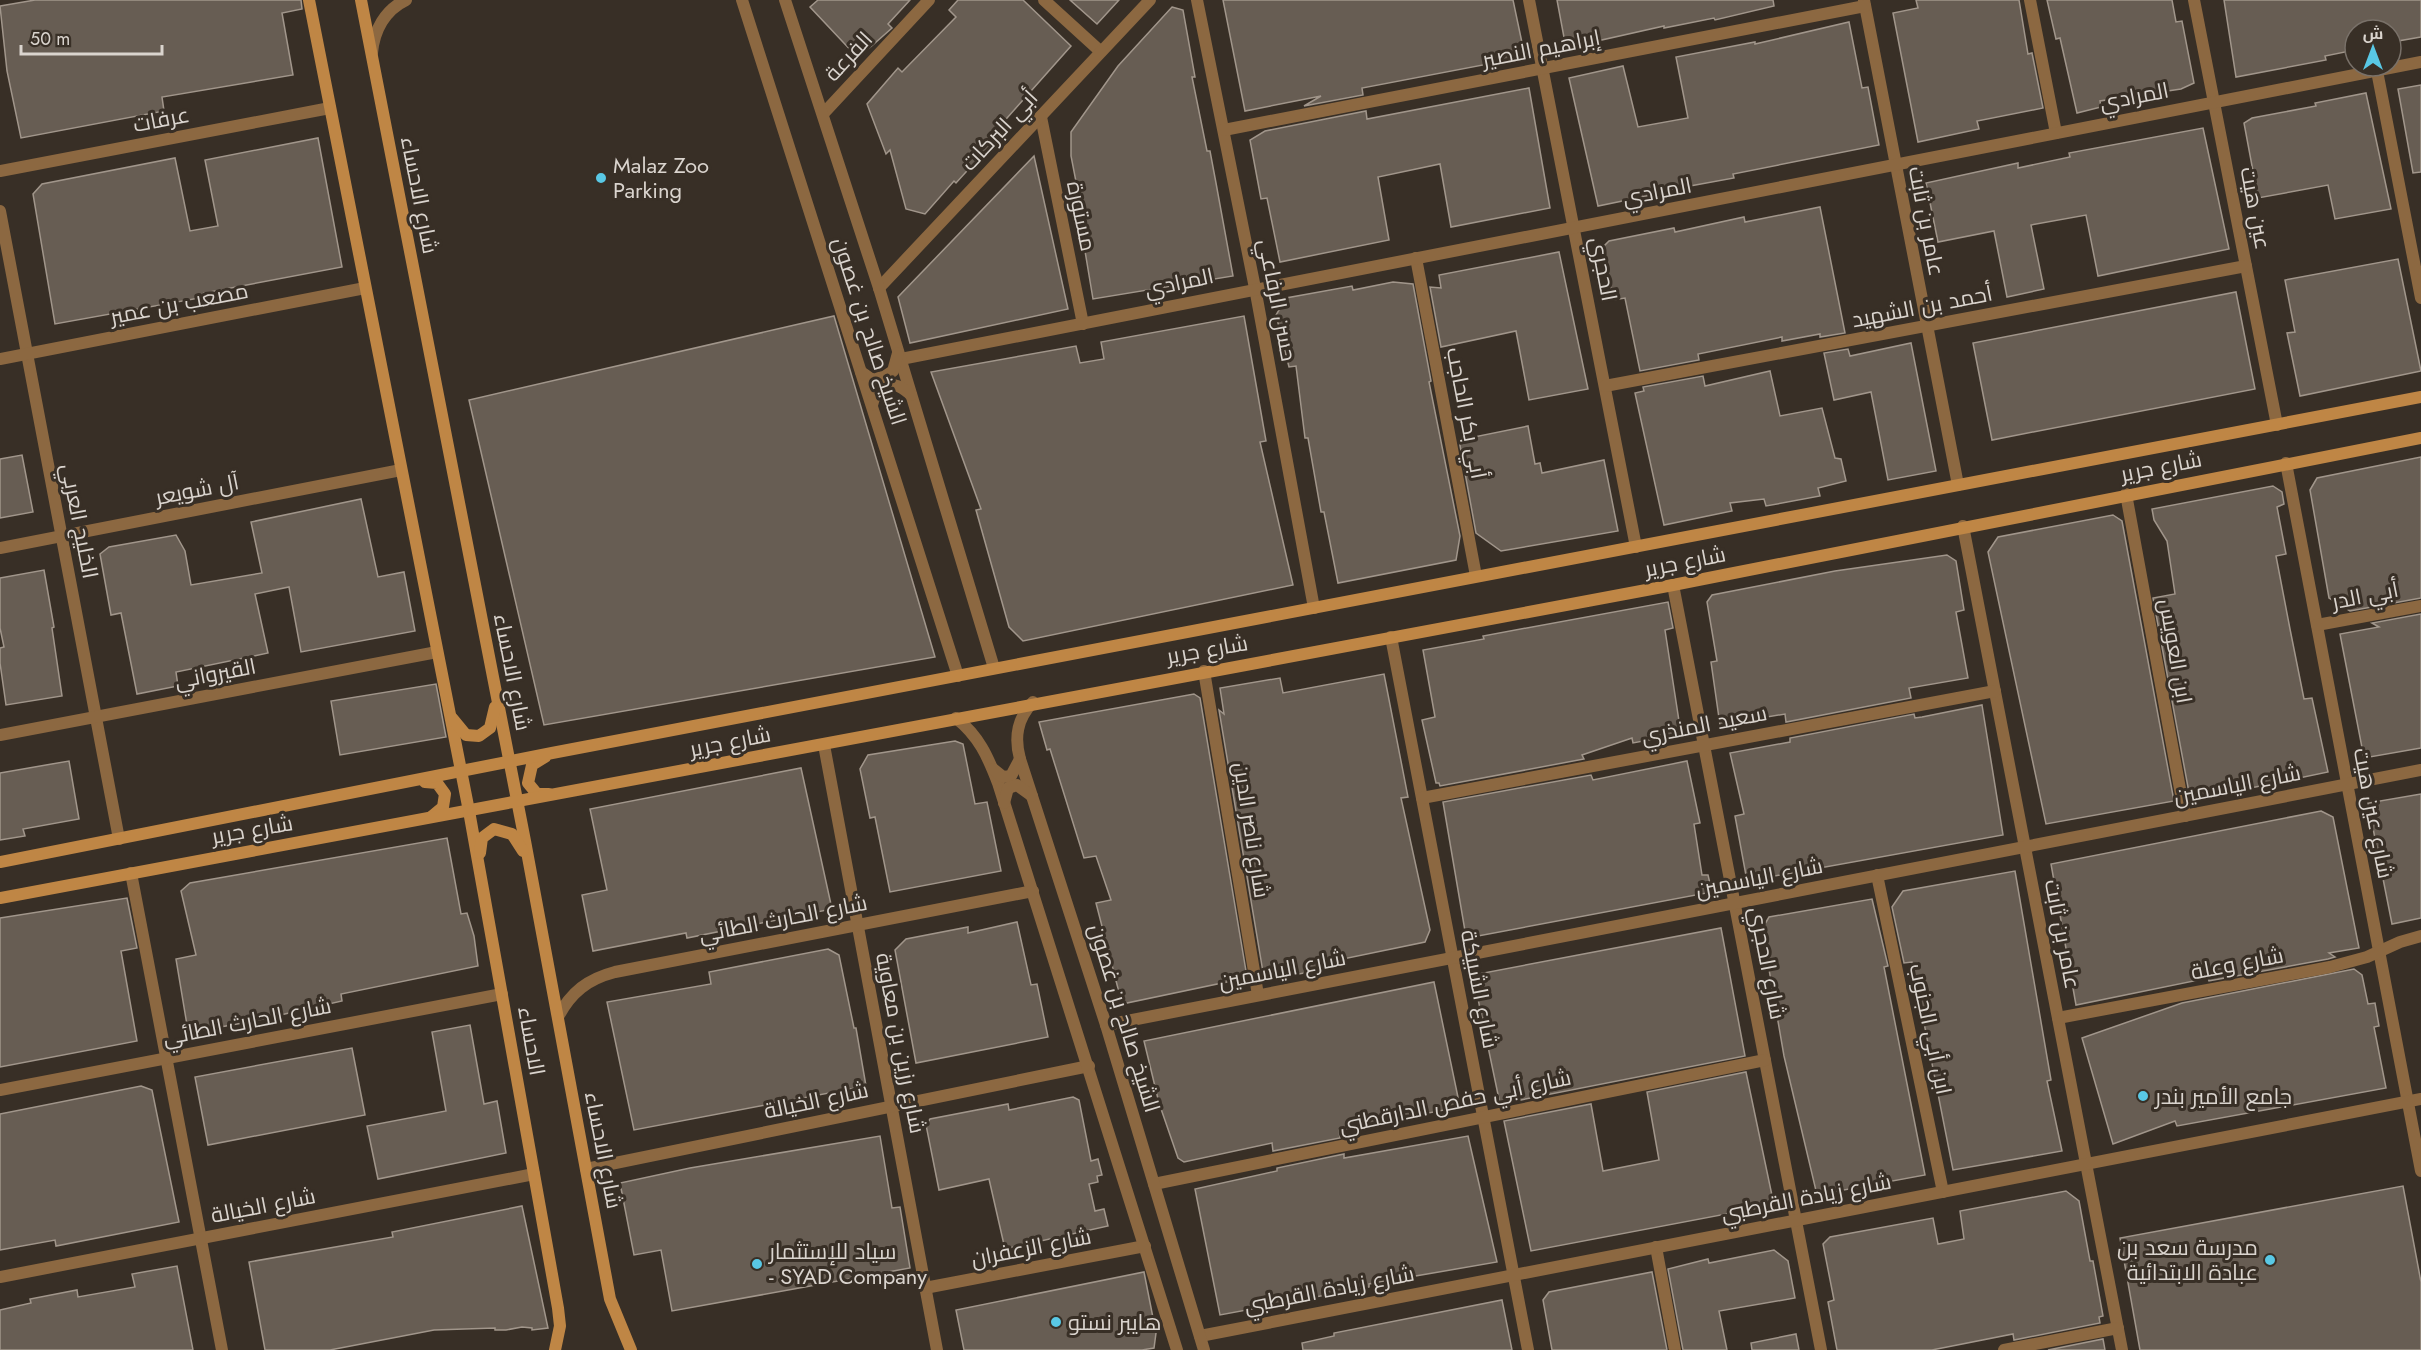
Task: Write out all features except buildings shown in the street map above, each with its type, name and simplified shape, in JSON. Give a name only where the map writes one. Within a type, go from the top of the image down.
[{"type":"main road","points":[[309,0],[469,811]]},
{"type":"main road","name":"شارع الاحساء","points":[[360,0],[496,702],[518,803],[610,1299],[631,1350]]},
{"type":"main road","name":"شارع جرير","points":[[0,862],[994,668],[2421,396]]},
{"type":"main road","name":"شارع جرير","points":[[0,898],[824,745],[1033,702],[1673,585],[1963,526],[2421,438]]},
{"type":"main road","points":[[449,712],[461,731],[479,735],[490,728],[496,702]]},
{"type":"main road","points":[[554,753],[532,765],[528,783],[537,794],[562,794]]},
{"type":"main road","points":[[414,781],[437,783],[445,794],[439,812],[419,820]]},
{"type":"main road","name":"الاحساء","points":[[469,811],[560,1326],[555,1350]]},
{"type":"main road","points":[[479,870],[482,838],[494,829],[512,834],[529,862]]},
{"type":"street","points":[[372,57],[376,31],[383,20],[406,0]]},
{"type":"street","name":"الشيخ صالح بن غصون","points":[[742,0],[958,676]]},
{"type":"street","name":"الشيخ صالح بن غصون","points":[[785,0],[879,288],[994,668]]},
{"type":"street","name":"الفرعة","points":[[823,114],[929,0]]},
{"type":"street","points":[[1044,0],[1100,51]]},
{"type":"street","name":"أبي البركات","points":[[879,288],[1150,0]]},
{"type":"street","name":"حسن الرفاعي","points":[[1197,0],[1255,288],[1314,608]]},
{"type":"street","name":"الحجري","points":[[1529,0],[1636,546]]},
{"type":"street","points":[[2030,0],[2056,133]]},
{"type":"street","name":"عين هيت","points":[[2194,0],[2277,424]]},
{"type":"street","name":"إبراهيم النصير","points":[[1224,130],[1543,69],[1865,3]]},
{"type":"street","name":"عامر بن ثابت","points":[[1865,3],[1925,327],[1958,485]]},
{"type":"street","name":"المرادي","points":[[2403,66],[2421,62]]},
{"type":"street","name":"المرادي","points":[[899,355],[1083,324],[1255,288],[1575,229],[2343,77]]},
{"type":"street","points":[[2378,78],[2421,298]]},
{"type":"street","name":"عرفات","points":[[0,171],[330,108]]},
{"type":"street","name":"مستورة","points":[[1041,117],[1083,324]]},
{"type":"street","name":"الخليج العربي","points":[[0,211],[118,839]]},
{"type":"street","name":"أبي بكر الحاجب","points":[[1416,258],[1476,576]]},
{"type":"street","name":"أحمد بن الشهيد","points":[[1605,386],[2246,266]]},
{"type":"street","name":"مصعب بن عمير","points":[[0,359],[365,288]]},
{"type":"street","points":[[861,372],[871,379],[889,375],[899,355]]},
{"type":"street","points":[[872,408],[874,395],[885,385],[898,385],[912,396]]},
{"type":"street","name":"شارع عين هيت","points":[[2286,463],[2421,1171]]},
{"type":"street","name":"آل شويعر","points":[[0,548],[401,470]]},
{"type":"street","name":"ابن العويس","points":[[2126,494],[2185,816]]},
{"type":"street","name":"عامر بن ثابت","points":[[1963,526],[2122,1350]]},
{"type":"street","name":"شارع الحجري","points":[[1673,585],[1821,1350]]},
{"type":"street","name":"أبي الدر","points":[[2317,626],[2421,606]]},
{"type":"street","name":"شارع الشبيكة","points":[[1391,637],[1528,1350]]},
{"type":"street","name":"القيرواني","points":[[0,735],[437,651]]},
{"type":"street","name":"شارع ناصر الدين","points":[[1204,671],[1258,995]]},
{"type":"street","name":"سعيد المنذري","points":[[1422,798],[1995,691]]},
{"type":"street","name":"الشيخ صالح بن غصون","points":[[1033,702],[1026,710],[1017,730],[1020,759],[1106,1025],[1204,1350]]},
{"type":"street","points":[[956,718],[976,735],[992,768],[1089,1066],[1177,1350]]},
{"type":"street","name":"شارع رزين بن معاوية","points":[[824,745],[937,1350]]},
{"type":"street","points":[[992,768],[1003,777],[1011,776],[1020,759]]},
{"type":"street","name":"شارع الياسمين","points":[[1106,1025],[2421,770]]},
{"type":"street","points":[[1004,803],[1008,788],[1017,785],[1032,796]]},
{"type":"street","points":[[131,873],[222,1350]]},
{"type":"street","name":"ابن أبي الجنوب","points":[[1877,875],[1943,1192]]},
{"type":"street","name":"شارع الحارث الطائي","points":[[558,1017],[571,996],[580,987],[615,972],[1033,891]]},
{"type":"street","name":"شارع وعلة","points":[[2058,1018],[2330,967],[2421,936]]},
{"type":"street","name":"شارع الحارث الطائي","points":[[0,1090],[502,994]]},
{"type":"street","name":"شارع أبي حفص الدارقطني","points":[[1154,1184],[1765,1060]]},
{"type":"street","name":"شارع الخيالة","points":[[586,1169],[1089,1066]]},
{"type":"street","name":"شارع زيادة القرطبي","points":[[1200,1336],[2421,1099]]},
{"type":"street","name":"شارع الخيالة","points":[[0,1277],[534,1174]]},
{"type":"street","name":"شارع الزعفران","points":[[925,1288],[1145,1246]]},
{"type":"street","points":[[1656,1247],[1676,1350]]},
{"type":"street","points":[[2004,1350],[2118,1328]]},
{"type":"place","name":"Malaz Zoo Parking","points":[[601,178]]},
{"type":"place","name":"جامع الأمير بندر","points":[[2143,1096]]},
{"type":"place","name":"مدرسة سعد بن عبادة الابتدائية","points":[[2270,1260]]},
{"type":"place","name":"سياد للإستثمار - SYAD Company","points":[[757,1264]]},
{"type":"place","name":"هايبر نستو","points":[[1056,1322]]}]
